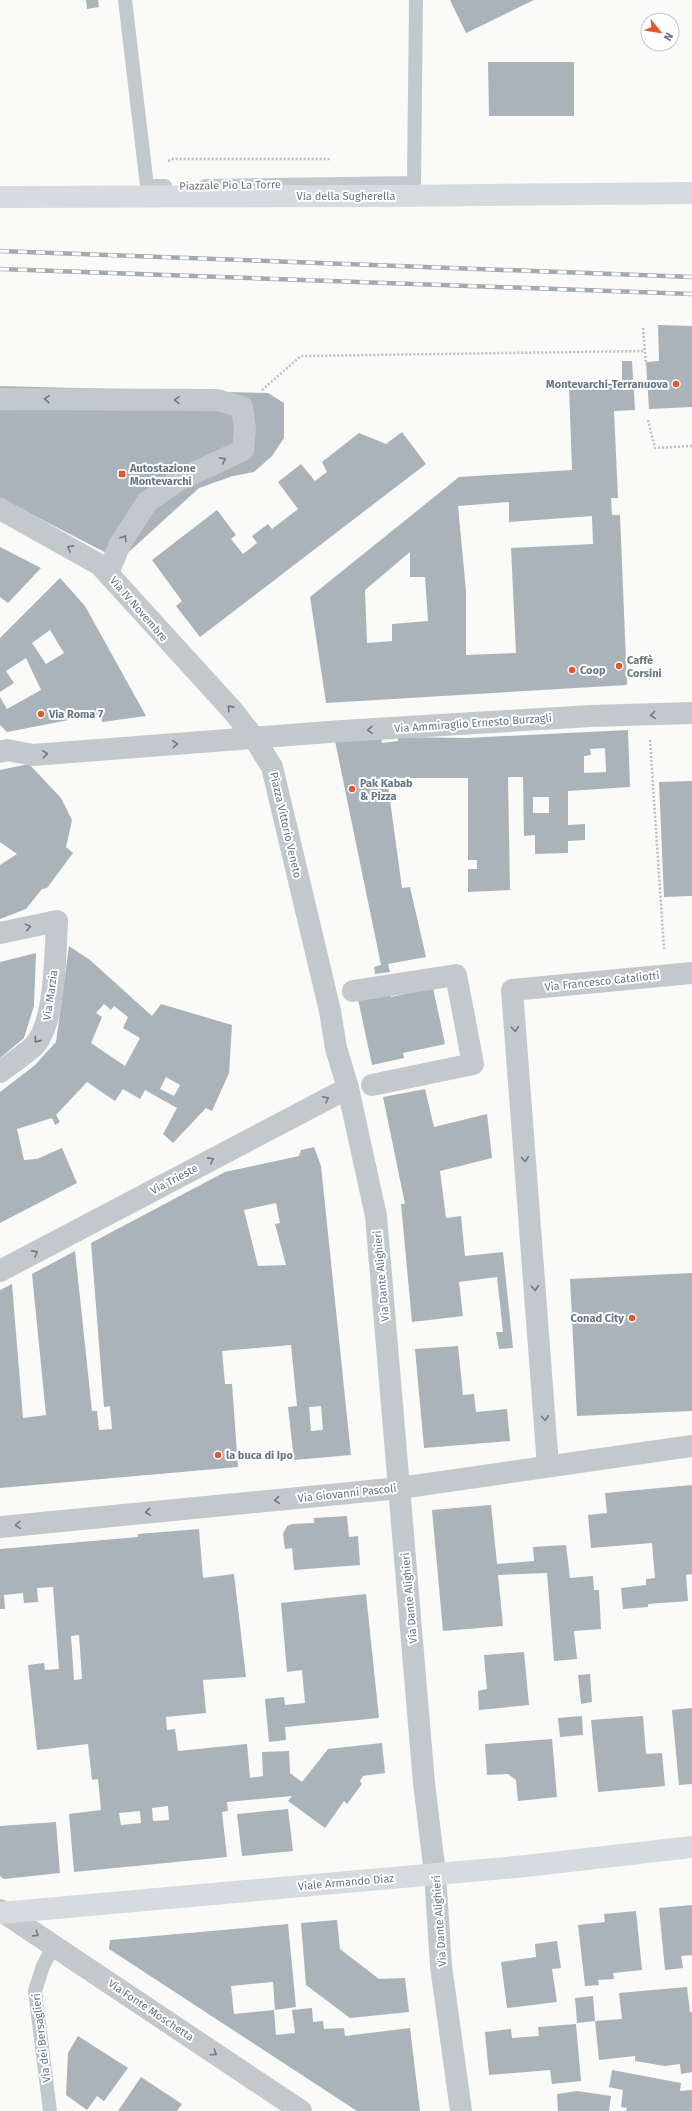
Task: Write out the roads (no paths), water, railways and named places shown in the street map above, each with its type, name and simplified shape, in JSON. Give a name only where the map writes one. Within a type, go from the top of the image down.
[{"type":"street","name":"Via della Sugherella","points":[[0,197],[382,196],[692,192]]},
{"type":"street","points":[[0,398],[217,400],[242,407],[245,429],[243,450],[177,481],[147,502],[120,544],[108,574]]},
{"type":"street","name":"Via IV Novembre","points":[[0,509],[100,564],[233,711],[254,738]]},
{"type":"street","name":"Via Ammiraglio Ernesto Burzagli","points":[[254,738],[591,716],[649,716],[692,713]]},
{"type":"street","points":[[2,748],[33,755],[254,738]]},
{"type":"street","name":"Piazza Vittorio Veneto","points":[[254,738],[272,767],[330,1011],[336,1048],[348,1088]]},
{"type":"street","name":"Via Marzia","points":[[0,934],[57,921],[54,979],[46,1027],[34,1045],[0,1072]]},
{"type":"street","name":"Via Francesco Cataliotti","points":[[548,1466],[512,990],[692,973]]},
{"type":"street","points":[[353,991],[456,975],[473,1064],[372,1085]]},
{"type":"street","name":"Via Trieste","points":[[0,1271],[348,1088]]},
{"type":"street","name":"Via Dante Alighieri","points":[[348,1088],[376,1216],[424,1783],[435,1874],[441,1966],[461,2111]]},
{"type":"street","name":"Via Giovanni Pascoli","points":[[0,1527],[400,1488],[692,1446]]},
{"type":"street","name":"Viale Armando Diaz","points":[[1,1912],[526,1866],[692,1847]]},
{"type":"street","name":"Via Fonte Moschetta","points":[[1,1912],[54,1945],[301,2111]]},
{"type":"lane","name":"Piazzale Pio La Torre","points":[[125,0],[147,186],[414,183],[416,0]]},
{"type":"lane","name":"Via dei Bersaglieri","points":[[50,2111],[35,1991],[43,1966],[54,1945]]},
{"type":"railway","points":[[0,251],[692,277]]},
{"type":"railway","points":[[0,269],[692,294]]},
{"type":"place","name":"Montevarchi-Terranuova","points":[[676,384]]},
{"type":"place","name":"Autostazione Montevarchi","points":[[122,474]]},
{"type":"place","name":"Caffè Corsini","points":[[619,666]]},
{"type":"place","name":"Coop","points":[[572,670]]},
{"type":"place","name":"Via Roma 7","points":[[41,714]]},
{"type":"place","name":"Pak Kabab & Pizza","points":[[352,789]]},
{"type":"place","name":"Conad City","points":[[632,1318]]},
{"type":"place","name":"la buca di Ipo","points":[[218,1455]]}]
